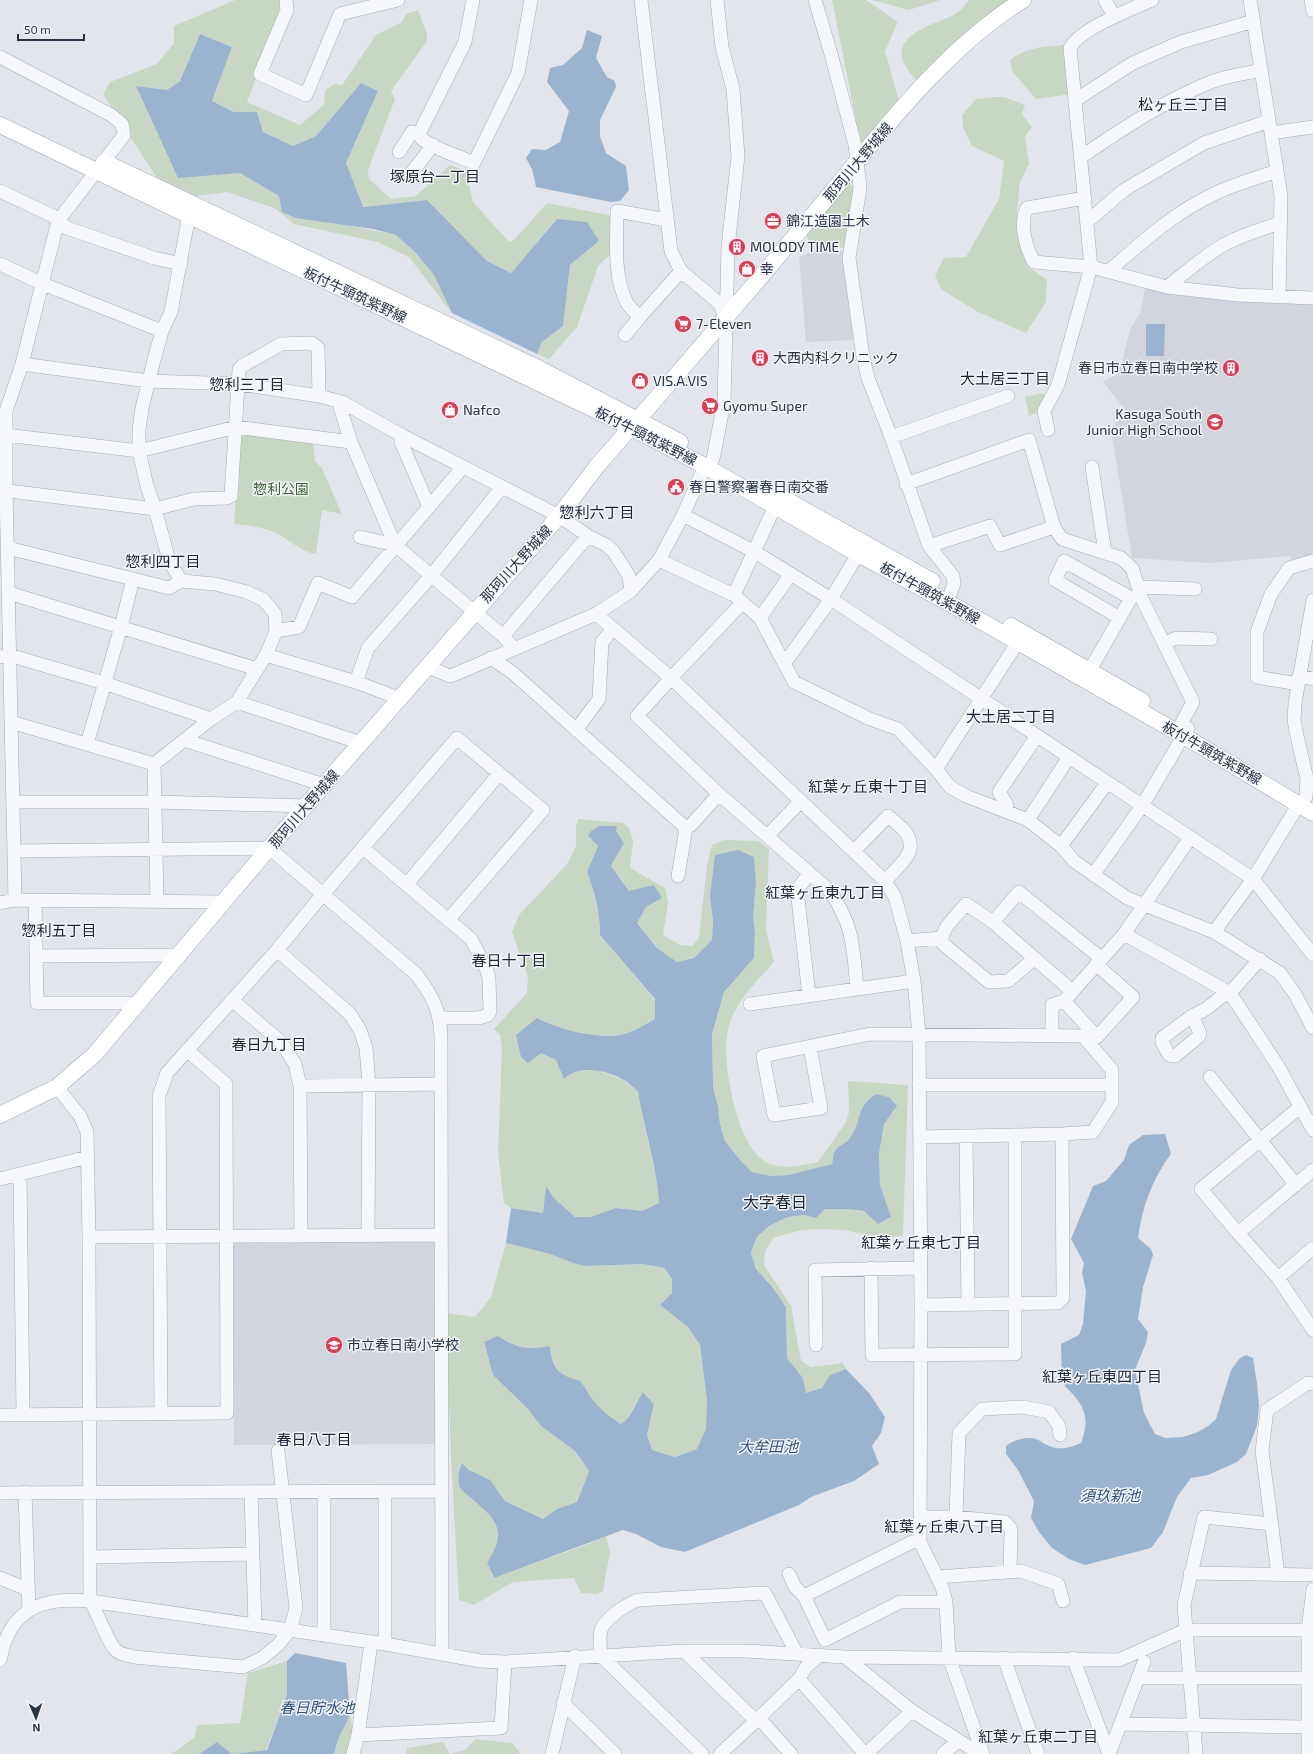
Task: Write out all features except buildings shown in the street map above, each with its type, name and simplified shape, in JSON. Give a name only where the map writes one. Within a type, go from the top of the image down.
[{"type":"main road","name":"那珂川大野城線","points":[[0,1115],[57,1087],[95,1054],[181,955],[224,902],[324,785],[428,668],[473,612],[559,516],[598,466],[726,318],[857,161],[924,85],[964,46],[999,17],[1023,0]]},
{"type":"main road","name":"板付牛頸筑紫野線","points":[[0,113],[100,166],[189,216],[536,380],[634,424]]},
{"type":"main road","name":"板付牛頸筑紫野線","points":[[0,125],[100,166],[531,364],[634,424],[709,463],[1184,729],[1306,801],[1313,813]]},
{"type":"main road","name":"板付牛頸筑紫野線","points":[[709,463],[775,506],[950,592],[1021,638],[1090,670],[1184,729]]},
{"type":"street","points":[[286,0],[287,10],[260,74],[306,95],[340,14],[356,5],[398,0]]},
{"type":"street","points":[[420,135],[421,130],[465,42],[473,0]]},
{"type":"street","points":[[399,152],[412,132],[420,135],[421,138],[433,145],[474,163],[518,73],[531,0]]},
{"type":"street","points":[[641,0],[671,251],[681,271],[719,303],[726,318]]},
{"type":"street","points":[[428,668],[450,676],[596,614],[631,591],[659,560],[709,463],[720,433],[724,403],[728,247],[738,156],[733,89],[722,47],[717,0]]},
{"type":"street","points":[[815,0],[855,146],[860,188],[848,258],[863,358],[868,378],[929,546],[953,576],[954,584],[950,592]]},
{"type":"street","points":[[1105,0],[1114,16]]},
{"type":"street","points":[[1048,430],[1044,411],[1058,385],[1091,267],[1088,220],[1070,48],[1074,40],[1114,16],[1152,0]]},
{"type":"street","points":[[1250,0],[1281,196],[1279,296]]},
{"type":"street","points":[[1311,0],[1313,11]]},
{"type":"street","points":[[1076,99],[1133,63],[1181,42],[1254,21]]},
{"type":"street","points":[[0,57],[111,115],[122,124],[124,135],[58,220],[22,364],[6,411],[3,490],[8,548],[9,593],[5,656],[11,722],[15,900]]},
{"type":"street","points":[[1081,157],[1134,121],[1212,81],[1261,70]]},
{"type":"street","points":[[1088,220],[1124,190],[1204,143],[1270,127],[1313,127]]},
{"type":"street","points":[[410,176],[433,145]]},
{"type":"street","points":[[1109,271],[1136,246],[1183,212],[1215,193],[1277,171]]},
{"type":"street","points":[[0,191],[53,216],[67,228],[154,258],[181,264]]},
{"type":"street","points":[[1085,198],[1027,208],[1023,215],[1027,250],[1034,262],[1091,267],[1167,286],[1238,295],[1313,298]]},
{"type":"street","points":[[640,317],[628,304],[620,282],[616,252],[617,211],[667,220]]},
{"type":"street","points":[[181,581],[170,560],[147,486],[139,451],[139,429],[148,381],[162,331],[171,312],[189,216]]},
{"type":"street","points":[[1167,286],[1225,244],[1252,231],[1280,223]]},
{"type":"street","points":[[0,264],[43,284],[162,331]]},
{"type":"street","points":[[625,335],[681,271]]},
{"type":"street","points":[[3,490],[155,509],[194,499],[227,498],[231,496],[239,370],[242,366],[281,344],[312,343],[318,348],[319,396]]},
{"type":"street","points":[[22,364],[148,381],[239,384],[319,396],[342,402],[403,436],[559,516],[613,551],[629,576],[631,591]]},
{"type":"street","points":[[891,438],[1008,396]]},
{"type":"street","points":[[342,402],[340,407],[351,442],[395,545],[503,636],[514,648]]},
{"type":"street","points":[[6,435],[139,451],[236,427],[351,442]]},
{"type":"street","points":[[403,436],[401,442],[429,507]]},
{"type":"street","points":[[906,484],[1029,440],[1054,527],[1062,539],[1121,558],[1132,568],[1142,600],[1193,702],[1184,729],[1142,806],[1093,875]]},
{"type":"street","points":[[276,631],[299,627],[318,583],[352,597],[463,467]]},
{"type":"street","points":[[1091,467],[1105,553]]},
{"type":"street","points":[[356,682],[368,648],[431,576],[502,487]]},
{"type":"street","points":[[775,506],[755,552],[738,599],[637,716],[719,794],[768,835],[809,874],[830,891],[843,909],[853,942],[857,989]]},
{"type":"street","points":[[683,515],[755,552],[831,599],[1253,879],[1313,954]]},
{"type":"street","points":[[929,546],[990,526],[1000,545],[1054,527]]},
{"type":"street","points":[[360,536],[395,545]]},
{"type":"street","points":[[503,636],[588,536]]},
{"type":"street","points":[[8,548],[169,588],[181,581],[215,584],[247,592],[264,600],[275,614],[276,631],[266,655],[237,702],[211,719],[154,764]]},
{"type":"street","points":[[784,664],[831,599],[862,549]]},
{"type":"street","points":[[659,560],[738,599],[760,618],[794,682],[870,719],[898,729],[936,769],[950,787],[966,796],[1028,820],[1062,846],[1074,861],[1127,898],[1144,906],[1214,932],[1260,959],[1280,973],[1295,994],[1313,1028]]},
{"type":"street","points":[[1090,670],[1120,618],[1131,598],[1064,561],[1055,580],[1120,618]]},
{"type":"street","points":[[1313,561],[1289,568],[1271,594],[1257,632],[1257,677],[1299,680],[1313,679]]},
{"type":"street","points":[[760,618],[790,574]]},
{"type":"street","points":[[86,744],[121,628],[133,579]]},
{"type":"street","points":[[1138,587],[1195,589]]},
{"type":"street","points":[[9,593],[257,670]]},
{"type":"street","points":[[1214,932],[1253,879],[1306,801],[1307,779],[1294,720],[1299,680],[1313,600]]},
{"type":"street","points":[[596,614],[671,678],[854,851],[885,881],[895,897],[907,941],[914,981],[918,1034],[921,1305],[920,1542],[937,1577],[946,1602],[949,1657],[983,1754]]},
{"type":"street","points":[[576,730],[599,699],[602,642],[613,629]]},
{"type":"street","points":[[936,769],[1021,638]]},
{"type":"street","points":[[1164,644],[1176,638],[1197,643],[1211,639]]},
{"type":"street","points":[[266,655],[356,682],[401,699]]},
{"type":"street","points":[[5,656],[104,683],[211,719]]},
{"type":"street","points":[[491,658],[513,673],[686,828]]},
{"type":"street","points":[[237,702],[361,743]]},
{"type":"street","points":[[11,722],[154,764]]},
{"type":"street","points":[[1006,811],[1007,805],[999,792],[1037,736]]},
{"type":"street","points":[[161,1413],[158,1237],[159,1096],[167,1073],[277,950],[457,738],[543,810],[450,919]]},
{"type":"street","points":[[184,740],[324,785]]},
{"type":"street","points":[[1028,820],[1070,758]]},
{"type":"street","points":[[154,764],[157,900]]},
{"type":"street","points":[[407,884],[500,774]]},
{"type":"street","points":[[1062,846],[1107,783]]},
{"type":"street","points":[[678,876],[686,828],[691,825],[719,794]]},
{"type":"street","points":[[768,835],[801,801]]},
{"type":"street","points":[[13,802],[154,802],[307,806]]},
{"type":"street","points":[[854,851],[888,816],[893,819],[909,836],[912,846],[908,855],[885,881]]},
{"type":"street","points":[[1052,1036],[1052,1005],[1064,1002],[1072,991],[1124,934],[1190,838]]},
{"type":"street","points":[[14,851],[156,848],[270,848],[416,974],[428,990],[440,1018],[442,1653]]},
{"type":"street","points":[[364,848],[450,919],[471,939],[486,968],[489,978],[490,1011],[488,1015],[479,1018],[440,1018]]},
{"type":"street","points":[[809,874],[797,890],[809,996]]},
{"type":"street","points":[[993,922],[1019,892],[1099,962],[1133,997],[1097,1037],[1064,1002]]},
{"type":"street","points":[[0,903],[15,900],[157,900],[224,902]]},
{"type":"street","points":[[35,900],[37,1003],[139,1003]]},
{"type":"street","points":[[1034,959],[1008,981],[989,982],[942,943],[941,938],[945,930],[966,904],[993,922],[1072,991]]},
{"type":"street","points":[[1124,934],[1230,993],[1278,1066],[1313,1130]]},
{"type":"street","points":[[907,941],[941,938]]},
{"type":"street","points":[[277,950],[350,1014],[360,1030],[366,1048],[369,1085],[368,1236]]},
{"type":"street","points":[[36,956],[181,955]]},
{"type":"street","points":[[1192,1016],[1206,1010],[1220,997],[1230,993],[1260,959]]},
{"type":"street","points":[[750,1004],[914,981]]},
{"type":"street","points":[[232,1000],[282,1043],[295,1064],[300,1086],[301,1236]]},
{"type":"street","points":[[810,1047],[821,1108],[774,1115],[764,1056],[870,1034],[1082,1036],[1112,1070],[1112,1102],[1093,1132],[920,1137]]},
{"type":"street","points":[[0,1415],[227,1413],[228,1236],[226,1084],[187,1050]]},
{"type":"street","points":[[1210,1077],[1296,1185]]},
{"type":"street","points":[[300,1086],[440,1084]]},
{"type":"street","points":[[919,1085],[1112,1085]]},
{"type":"street","points":[[57,1087],[80,1116],[87,1132],[89,1237],[90,1600],[98,1612],[114,1649],[120,1653],[134,1657],[243,1667],[262,1658],[278,1645],[290,1630],[296,1608],[278,1452]]},
{"type":"street","points":[[1300,1106],[1201,1189],[1278,1278],[1312,1326]]},
{"type":"street","points":[[921,1305],[1058,1303],[1063,1298],[1062,1134]]},
{"type":"street","points":[[871,1268],[872,1355],[920,1356],[1015,1354],[1015,1135]]},
{"type":"street","points":[[966,1136],[968,1304]]},
{"type":"street","points":[[0,1179],[88,1157]]},
{"type":"street","points":[[1238,1233],[1313,1170]]},
{"type":"street","points":[[20,1174],[23,1414]]},
{"type":"street","points":[[89,1237],[441,1235]]},
{"type":"street","points":[[1278,1278],[1313,1248]]},
{"type":"street","points":[[816,1345],[815,1270],[920,1268]]},
{"type":"street","points":[[1278,1574],[1262,1451],[1267,1410],[1308,1383],[1313,1384]]},
{"type":"street","points":[[956,1517],[959,1433],[982,1409],[1023,1408],[1049,1412],[1060,1426],[1060,1435]]},
{"type":"street","points":[[385,1491],[385,1644]]},
{"type":"street","points":[[0,1492],[442,1491]]},
{"type":"street","points":[[25,1492],[29,1610]]},
{"type":"street","points":[[251,1492],[255,1625]]},
{"type":"street","points":[[324,1492],[324,1636]]},
{"type":"street","points":[[921,1517],[956,1517],[1006,1522],[1011,1529],[1010,1571]]},
{"type":"street","points":[[1196,1754],[1184,1605],[1190,1573],[1204,1517],[1272,1524]]},
{"type":"street","points":[[804,1596],[912,1542],[920,1542]]},
{"type":"street","points":[[90,1557],[253,1554]]},
{"type":"street","points":[[937,1577],[1021,1571],[1058,1584],[1063,1601]]},
{"type":"street","points":[[1190,1573],[1313,1575]]},
{"type":"street","points":[[789,1574],[795,1587],[804,1596],[825,1640],[900,1602],[946,1602]]},
{"type":"street","points":[[0,1578],[28,1589]]},
{"type":"street","points":[[1310,1750],[1308,1727],[1310,1622],[1313,1589]]},
{"type":"street","points":[[702,1754],[600,1655],[601,1629],[609,1619],[627,1604],[638,1600],[765,1593],[797,1654]]},
{"type":"street","points":[[0,1660],[6,1638],[16,1623],[29,1610],[48,1602],[66,1599],[90,1600],[385,1644],[481,1661],[505,1662],[575,1656],[684,1651],[746,1651],[845,1657],[1074,1658],[1119,1660],[1186,1630],[1310,1622]]},
{"type":"street","points":[[353,1754],[358,1735],[371,1643]]},
{"type":"street","points":[[684,1651],[753,1718],[759,1718],[791,1754]]},
{"type":"street","points":[[552,1754],[575,1656]]},
{"type":"street","points":[[720,1754],[799,1679],[806,1667],[819,1656]]},
{"type":"street","points":[[845,1657],[912,1711],[980,1754]]},
{"type":"street","points":[[1004,1658],[1038,1754]]},
{"type":"street","points":[[1074,1658],[1109,1754]]},
{"type":"street","points":[[358,1735],[501,1728],[505,1662]]},
{"type":"street","points":[[1109,1754],[1144,1662]]},
{"type":"street","points":[[1138,1678],[1309,1678]]},
{"type":"street","points":[[799,1679],[865,1754],[912,1711]]},
{"type":"street","points":[[563,1703],[615,1754]]},
{"type":"street","points":[[1120,1724],[1193,1727],[1308,1727]]},
{"type":"street","points":[[943,1754],[958,1741]]},
{"type":"shaded area","points":[[821,248],[844,251],[853,340],[806,342],[799,257]]},
{"type":"shaded area","name":"Kasuga South Junior High School","points":[[1145,288],[1313,300],[1313,559],[1292,562],[1290,556],[1211,563],[1132,558],[1111,430],[1124,414],[1124,408],[1103,382],[1119,373],[1130,330],[1141,311]]},
{"type":"shaded area","name":"市立春日南小学校","points":[[434,1240],[435,1444],[234,1445],[232,1245],[237,1241]]},
{"type":"green space","points":[[235,0],[280,0],[282,12],[247,102],[300,125],[325,104],[324,98],[326,90],[334,84],[342,85],[376,35],[402,22],[406,14],[418,10],[427,34],[427,41],[391,91],[395,99],[368,170],[369,179],[391,199],[416,196],[450,165],[466,171],[473,202],[509,242],[514,240],[547,203],[613,216],[612,253],[598,266],[577,327],[549,359],[537,354],[542,342],[563,326],[570,265],[599,241],[557,219],[511,273],[487,261],[427,200],[362,207],[346,163],[378,91],[361,83],[316,136],[293,146],[263,132],[257,112],[234,112],[212,101],[232,47],[200,34],[180,81],[167,90],[136,86],[178,177],[240,173],[279,196],[282,212],[396,235],[416,253],[434,275],[452,313],[409,257],[377,242],[294,224],[276,209],[227,192],[195,196],[158,180],[103,94],[110,82],[157,64],[174,43],[174,26]]},
{"type":"green space","points":[[832,0],[866,0],[898,22],[885,51],[899,101],[861,146]]},
{"type":"green space","points":[[872,0],[940,0],[909,10]]},
{"type":"green space","points":[[969,0],[1014,0],[919,81],[914,78],[905,65],[902,55],[903,46],[908,38],[926,27],[954,15],[961,10]]},
{"type":"green space","points":[[1067,45],[1072,94],[1036,99],[1012,71],[1010,60],[1023,52],[1030,50]]},
{"type":"green space","points":[[1004,97],[1025,105],[1022,114],[1032,127],[1025,137],[1029,164],[1020,182],[1017,211],[1027,266],[1047,280],[1046,302],[1026,333],[978,312],[941,289],[935,275],[944,258],[966,257],[999,199],[1004,161],[972,146],[963,127],[962,115],[976,99]]},
{"type":"green space","points":[[849,184],[854,187],[845,248],[811,244],[805,234]]},
{"type":"green space","points":[[1042,393],[1045,396],[1037,413],[1029,416],[1025,397]]},
{"type":"green space","name":"惣利公園","points":[[240,434],[313,443],[315,461],[322,468],[342,514],[322,510],[316,554],[302,549],[270,530],[234,524]]},
{"type":"green space","points":[[579,819],[623,823],[629,828],[633,841],[630,868],[665,888],[668,902],[663,935],[680,945],[692,946],[699,938],[707,865],[712,845],[725,840],[758,841],[769,849],[766,930],[774,962],[747,993],[735,1010],[728,1030],[726,1044],[729,1080],[738,1119],[754,1151],[764,1161],[784,1167],[818,1162],[846,1122],[849,1112],[848,1081],[908,1085],[903,1236],[878,1238],[845,1230],[816,1229],[797,1231],[773,1238],[765,1252],[764,1265],[791,1306],[801,1361],[811,1367],[843,1363],[846,1369],[830,1375],[822,1388],[806,1394],[803,1378],[787,1358],[786,1307],[773,1288],[756,1269],[751,1253],[757,1237],[769,1226],[788,1217],[804,1215],[816,1218],[825,1209],[846,1209],[864,1211],[878,1224],[891,1217],[880,1185],[879,1154],[884,1124],[894,1111],[889,1097],[876,1094],[864,1105],[853,1133],[846,1143],[837,1150],[832,1164],[788,1175],[771,1176],[752,1172],[725,1141],[720,1124],[718,1106],[713,1086],[712,1034],[724,992],[754,958],[755,933],[753,916],[756,884],[714,877],[710,896],[713,921],[712,940],[694,958],[677,962],[657,948],[637,923],[646,907],[662,898],[629,891],[611,866],[624,843],[588,836],[598,846],[587,872],[596,903],[600,935],[655,1000],[655,1019],[629,1032],[612,1036],[593,1035],[573,1031],[537,1018],[541,1053],[556,1060],[570,1073],[594,1069],[624,1080],[638,1092],[656,1175],[659,1203],[642,1211],[616,1208],[590,1217],[575,1217],[554,1198],[546,1186],[543,1213],[511,1208],[504,1203],[498,1153],[502,1048],[500,1035],[494,1029],[527,993],[528,977],[512,932],[519,915],[567,864],[576,846],[576,825]]},
{"type":"green space","points":[[506,1243],[550,1254],[585,1266],[643,1264],[664,1268],[672,1279],[672,1293],[660,1305],[688,1327],[700,1345],[707,1399],[706,1429],[698,1449],[675,1457],[652,1450],[647,1435],[654,1404],[644,1392],[628,1417],[621,1424],[598,1406],[581,1381],[573,1379],[558,1370],[551,1354],[550,1346],[529,1348],[517,1346],[498,1336],[484,1342],[493,1375],[528,1409],[541,1426],[575,1451],[589,1471],[577,1502],[557,1509],[543,1519],[505,1501],[490,1481],[469,1470],[462,1463],[461,1489],[480,1505],[493,1521],[497,1529],[497,1539],[494,1550],[487,1563],[493,1578],[588,1544],[606,1536],[610,1552],[603,1591],[597,1594],[581,1593],[574,1578],[513,1582],[474,1605],[459,1600],[451,1458],[446,1313],[475,1317],[491,1297]]},
{"type":"green space","points":[[287,1661],[287,1695],[266,1750],[232,1754],[217,1742],[199,1754],[172,1754],[194,1738],[197,1725],[240,1723],[248,1673]]},
{"type":"green space","points":[[350,1715],[353,1731],[348,1754],[334,1754],[338,1739]]},
{"type":"green space","points":[[475,1739],[512,1743],[520,1752],[519,1754],[450,1754],[465,1750]]},
{"type":"green space","points":[[443,1742],[450,1754],[406,1754],[407,1748]]},
{"type":"water","points":[[587,30],[602,36],[596,58],[607,77],[615,81],[616,87],[600,120],[600,136],[606,153],[626,166],[629,190],[620,201],[611,202],[536,187],[532,169],[526,158],[532,149],[546,150],[560,142],[569,111],[547,82],[550,68],[563,65],[582,48]]},
{"type":"water","points":[[200,34],[232,47],[212,101],[234,112],[257,112],[263,132],[293,146],[316,136],[361,83],[378,91],[346,163],[363,207],[427,200],[487,261],[511,273],[557,219],[587,222],[599,241],[570,265],[563,326],[542,342],[537,354],[452,313],[434,275],[416,253],[396,235],[373,229],[296,218],[282,212],[279,196],[240,173],[178,178],[136,86],[167,90],[180,81]]},
{"type":"water","points":[[1146,324],[1165,324],[1164,356],[1146,356]]},
{"type":"water","name":"大牟田池","points":[[599,826],[617,826],[616,831],[624,843],[611,866],[629,891],[654,885],[662,898],[646,907],[637,923],[657,948],[677,962],[694,958],[712,940],[713,921],[710,896],[715,855],[738,850],[754,857],[756,884],[753,916],[755,933],[754,958],[724,992],[712,1034],[713,1086],[718,1106],[720,1124],[725,1141],[752,1172],[771,1176],[788,1175],[832,1164],[835,1151],[848,1141],[856,1127],[861,1110],[869,1099],[876,1094],[889,1097],[897,1106],[884,1124],[879,1154],[880,1185],[891,1217],[878,1224],[864,1211],[825,1209],[816,1218],[804,1215],[788,1217],[769,1226],[757,1237],[751,1253],[756,1269],[773,1288],[786,1307],[787,1358],[803,1378],[806,1393],[822,1388],[830,1375],[846,1369],[869,1393],[885,1417],[881,1433],[872,1446],[879,1464],[854,1481],[811,1497],[799,1505],[685,1552],[661,1547],[636,1534],[623,1530],[494,1578],[487,1563],[497,1542],[498,1534],[496,1526],[493,1519],[460,1487],[459,1475],[462,1463],[469,1470],[490,1480],[505,1501],[543,1519],[557,1509],[577,1502],[589,1471],[575,1451],[541,1426],[528,1409],[493,1375],[484,1342],[498,1336],[517,1346],[535,1348],[550,1346],[552,1360],[558,1370],[573,1379],[581,1381],[598,1405],[608,1415],[621,1424],[631,1413],[643,1392],[654,1404],[647,1435],[652,1450],[675,1457],[697,1449],[706,1429],[707,1400],[700,1345],[688,1327],[660,1305],[672,1293],[672,1279],[664,1268],[643,1264],[585,1266],[550,1254],[506,1243],[511,1208],[543,1213],[546,1186],[554,1198],[575,1217],[590,1217],[616,1208],[642,1211],[659,1203],[656,1175],[638,1092],[624,1080],[602,1071],[577,1071],[564,1079],[556,1060],[541,1053],[528,1063],[521,1057],[516,1035],[537,1018],[573,1031],[602,1036],[617,1036],[629,1032],[655,1019],[655,999],[600,935],[596,903],[587,872],[598,846],[588,836],[590,832]]},
{"type":"water","name":"須玖新池","points":[[1165,1134],[1171,1154],[1158,1173],[1149,1194],[1142,1216],[1138,1238],[1151,1249],[1153,1255],[1143,1287],[1138,1319],[1148,1332],[1146,1343],[1135,1370],[1144,1413],[1155,1434],[1165,1438],[1183,1437],[1198,1432],[1216,1419],[1231,1370],[1240,1358],[1246,1355],[1253,1358],[1257,1383],[1259,1406],[1257,1426],[1246,1454],[1237,1462],[1208,1475],[1191,1478],[1177,1497],[1163,1532],[1151,1548],[1085,1565],[1069,1559],[1052,1548],[1039,1532],[1031,1518],[1034,1501],[1018,1470],[1006,1454],[1006,1446],[1016,1440],[1024,1438],[1032,1438],[1056,1448],[1069,1447],[1081,1443],[1085,1424],[1083,1410],[1080,1403],[1062,1383],[1061,1344],[1079,1335],[1083,1324],[1086,1291],[1082,1273],[1084,1263],[1071,1239],[1093,1186],[1106,1181],[1124,1160],[1129,1145],[1143,1135]]},
{"type":"water","name":"春日貯水池","points":[[295,1653],[346,1663],[350,1715],[338,1739],[334,1754],[234,1754],[267,1750],[287,1695],[287,1661]]},
{"type":"water","points":[[217,1742],[232,1754],[199,1754]]},
{"type":"place","name":"錦江造園土木","points":[[773,221]]},
{"type":"place","name":"MOLODY TIME","points":[[737,247]]},
{"type":"place","name":"幸","points":[[747,269]]},
{"type":"place","name":"7-Eleven","points":[[683,324]]},
{"type":"place","name":"大西内科クリニック","points":[[760,358]]},
{"type":"place","name":"春日市立春日南中学校","points":[[1231,368]]},
{"type":"place","name":"VIS.A.VIS","points":[[640,381]]},
{"type":"place","name":"Gyomu Super","points":[[710,406]]},
{"type":"place","name":"Nafco","points":[[450,410]]},
{"type":"place","name":"Kasuga South Junior High School","points":[[1215,422]]},
{"type":"place","name":"春日警察署春日南交番","points":[[676,487]]},
{"type":"place","name":"市立春日南小学校","points":[[334,1345]]},
{"type":"district","name":"松ヶ丘三丁目","points":[[1183,105]]},
{"type":"district","name":"塚原台一丁目","points":[[435,177]]},
{"type":"district","name":"大土居三丁目","points":[[1005,379]]},
{"type":"district","name":"惣利三丁目","points":[[247,385]]},
{"type":"district","name":"惣利六丁目","points":[[597,513]]},
{"type":"district","name":"惣利四丁目","points":[[163,562]]},
{"type":"district","name":"大土居二丁目","points":[[1011,717]]},
{"type":"district","name":"紅葉ヶ丘東十丁目","points":[[868,787]]},
{"type":"district","name":"紅葉ヶ丘東九丁目","points":[[825,893]]},
{"type":"district","name":"惣利五丁目","points":[[59,931]]},
{"type":"district","name":"春日十丁目","points":[[509,961]]},
{"type":"district","name":"春日九丁目","points":[[269,1045]]},
{"type":"district","name":"大字春日","points":[[775,1202]]},
{"type":"district","name":"紅葉ヶ丘東七丁目","points":[[921,1243]]},
{"type":"district","name":"紅葉ヶ丘東四丁目","points":[[1102,1377]]},
{"type":"district","name":"春日八丁目","points":[[314,1440]]},
{"type":"district","name":"紅葉ヶ丘東八丁目","points":[[944,1527]]},
{"type":"district","name":"紅葉ヶ丘東二丁目","points":[[1038,1737]]}]
